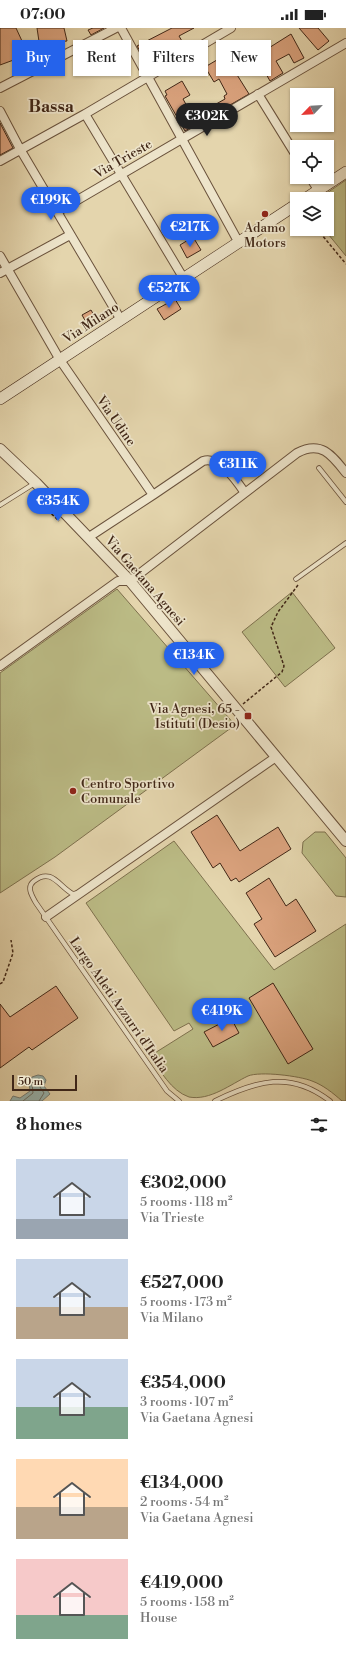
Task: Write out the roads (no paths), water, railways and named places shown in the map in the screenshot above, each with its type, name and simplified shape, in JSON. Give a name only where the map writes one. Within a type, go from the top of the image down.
[{"type":"main road","points":[[315,192],[346,172]]},
{"type":"main road","name":"Via Milano","points":[[0,399],[239,244],[290,209]]},
{"type":"street","points":[[0,88],[116,28]]},
{"type":"street","points":[[121,28],[239,244]]},
{"type":"street","points":[[0,161],[85,114],[231,28]]},
{"type":"street","name":"Via Trieste","points":[[57,212],[121,174],[183,140],[346,43]]},
{"type":"street","points":[[258,94],[290,146]]},
{"type":"street","points":[[0,111],[20,149],[121,320]]},
{"type":"street","points":[[85,114],[184,279]]},
{"type":"street","points":[[314,184],[318,190]]},
{"type":"street","points":[[0,274],[70,235]]},
{"type":"street","name":"Via Udine","points":[[0,256],[60,360],[153,495]]},
{"type":"street","points":[[0,666],[118,581],[130,581],[245,492],[305,448],[315,448],[332,455],[346,473]]},
{"type":"street","name":"Via Gaetana Agnesi","points":[[0,450],[36,483],[130,581],[346,841]]},
{"type":"street","points":[[89,537],[202,461],[209,459],[215,462],[232,475],[245,492]]},
{"type":"street","points":[[46,917],[276,757]]},
{"type":"lane","points":[[319,468],[346,502]]},
{"type":"lane","points":[[0,505],[36,483]]},
{"type":"lane","points":[[296,579],[346,543]]},
{"type":"lane","points":[[46,917],[31,892],[31,883],[36,879],[48,875],[54,877],[66,890],[73,894],[84,890]]},
{"type":"lane","name":"Largo Atleti Azzurri d'Italia","points":[[46,917],[167,1091],[179,1101]]},
{"type":"lane","points":[[215,1101],[244,1087],[273,1081],[296,1083],[320,1094],[330,1101]]},
{"type":"water","points":[[38,1075],[43,1076],[46,1080],[44,1086],[50,1094],[42,1101],[10,1101],[13,1096],[20,1098],[30,1091],[29,1082],[32,1077]]},
{"type":"place","name":"Adamo Motors","points":[[265,214]]},
{"type":"place","name":"Via Agnesi, 65 - Istituti (Desio)","points":[[248,716]]},
{"type":"place","name":"Centro Sportivo Comunale","points":[[73,791]]},
{"type":"district","name":"Bassa","points":[[51,107]]}]
